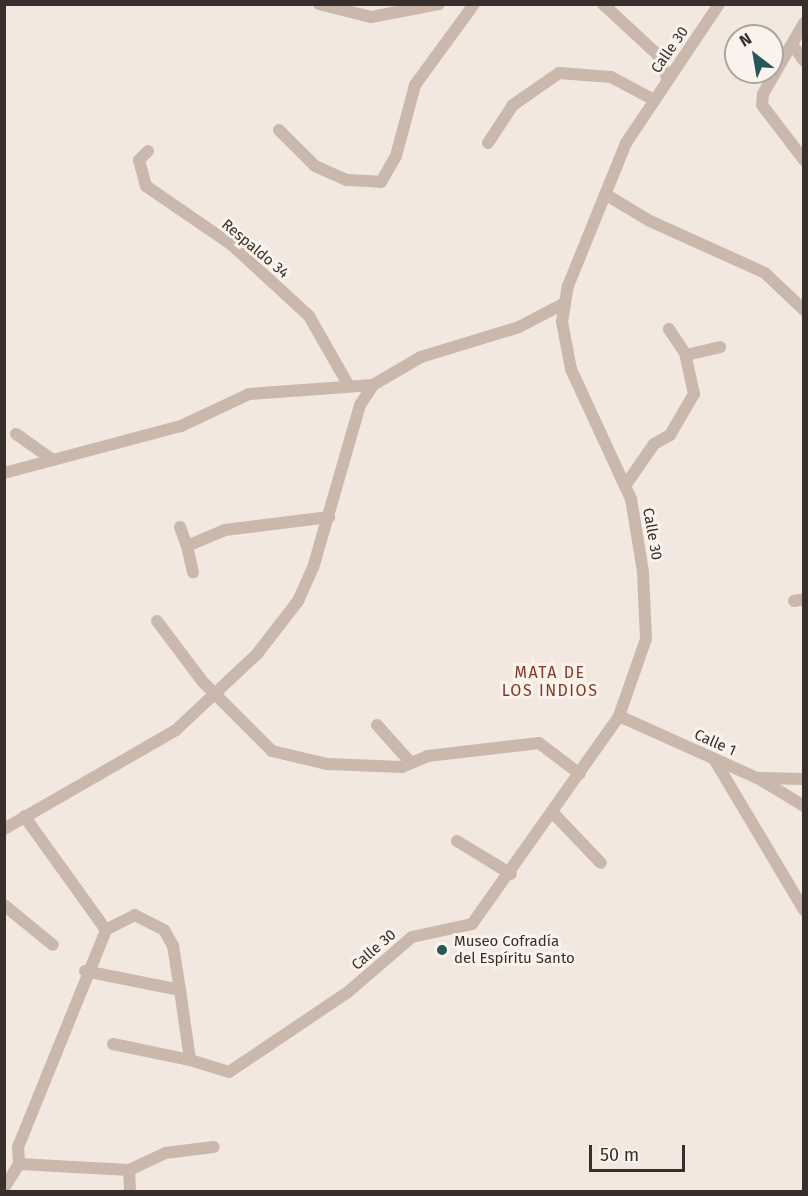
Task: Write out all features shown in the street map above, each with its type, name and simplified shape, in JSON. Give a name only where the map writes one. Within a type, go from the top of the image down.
[{"type":"street","points":[[319,4],[371,17],[439,4]]},
{"type":"street","points":[[279,130],[315,166],[347,180],[381,182],[396,156],[400,126],[415,85],[474,4]]},
{"type":"street","points":[[603,4],[657,54],[668,80]]},
{"type":"street","name":"Calle 30","points":[[190,1060],[229,1072],[348,992],[412,937],[472,924],[511,874],[619,716],[646,639],[644,572],[625,486],[571,369],[562,322],[565,303],[626,143],[719,4]]},
{"type":"street","points":[[804,23],[794,47],[762,94],[762,105],[804,160]]},
{"type":"street","points":[[794,47],[804,61]]},
{"type":"street","points":[[488,143],[513,105],[559,73],[611,77],[654,100]]},
{"type":"street","name":"Respaldo 34","points":[[148,151],[140,160],[146,186],[232,245],[309,316],[350,386]]},
{"type":"street","points":[[605,194],[650,221],[765,273],[804,310]]},
{"type":"street","points":[[4,829],[176,730],[219,693],[298,601],[329,517],[360,405],[373,385],[421,357],[519,327],[565,303]]},
{"type":"street","points":[[625,486],[654,444],[670,435],[693,394],[686,355],[669,329]]},
{"type":"street","points":[[686,355],[720,347]]},
{"type":"street","points":[[4,473],[181,426],[249,394],[373,385]]},
{"type":"street","points":[[16,434],[53,460]]},
{"type":"street","points":[[187,546],[225,530],[329,517]]},
{"type":"street","points":[[180,527],[193,573]]},
{"type":"street","points":[[157,621],[202,681],[219,693],[272,751],[327,764],[411,763],[450,752],[539,743],[580,774]]},
{"type":"street","name":"Calle 1","points":[[619,716],[757,778],[804,779]]},
{"type":"street","points":[[377,724],[411,763]]},
{"type":"street","points":[[714,758],[804,910]]},
{"type":"street","points":[[757,778],[804,806]]},
{"type":"street","points":[[553,813],[601,862]]},
{"type":"street","points":[[24,816],[106,930]]},
{"type":"street","points":[[457,841],[511,874]]},
{"type":"street","points":[[4,905],[53,945]]},
{"type":"street","points":[[4,1188],[19,1164],[18,1147],[85,971],[106,930],[135,915],[164,930],[173,946],[190,1060],[112,1044]]},
{"type":"street","points":[[85,971],[180,990]]},
{"type":"street","points":[[19,1164],[129,1170],[165,1153],[214,1147]]},
{"type":"street","points":[[129,1170],[130,1191]]},
{"type":"place","name":"Museo Cofradía del Espíritu Santo","points":[[442,950]]},
{"type":"district","name":"MATA DE LOS INDIOS","points":[[550,682]]}]
